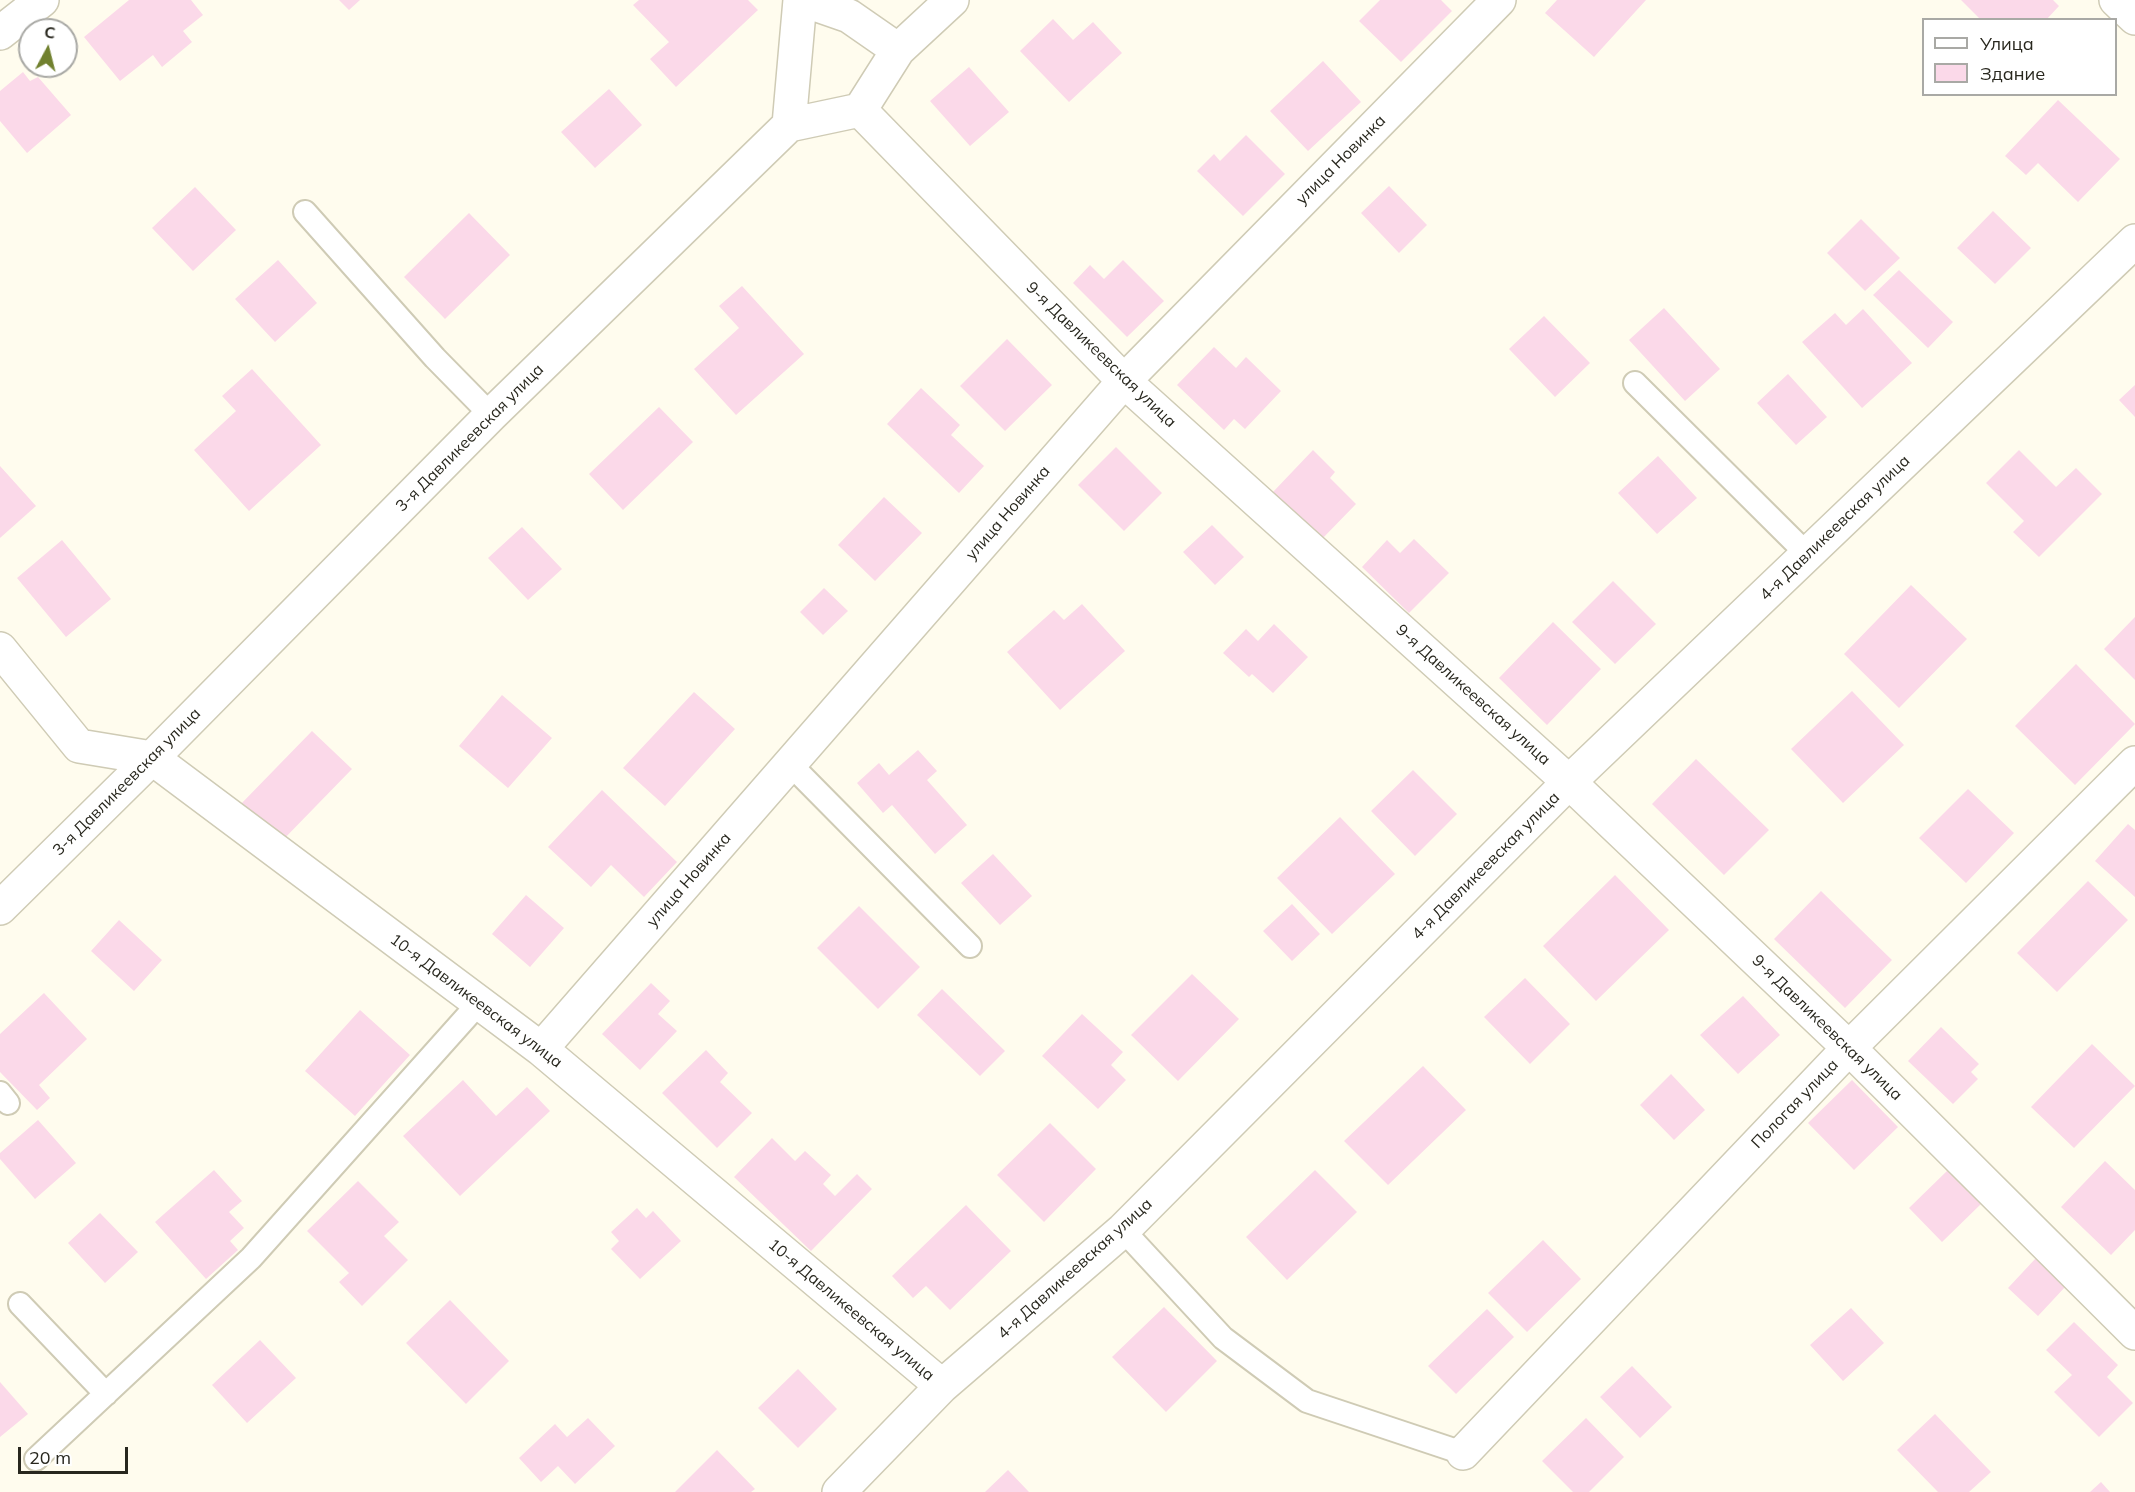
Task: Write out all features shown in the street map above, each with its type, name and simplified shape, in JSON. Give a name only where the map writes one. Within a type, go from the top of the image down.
[{"type":"street","points":[[0,33],[42,0]]},
{"type":"street","points":[[898,50],[849,16],[802,0],[789,125],[860,110],[898,50],[952,0]]},
{"type":"street","name":"улица Новинка","points":[[541,1049],[1124,381],[1499,0]]},
{"type":"street","points":[[2116,0],[2135,18]]},
{"type":"street","name":"9-я Давликеевская улица","points":[[860,110],[1124,381],[1569,782],[1849,1048],[2135,1333]]},
{"type":"street","name":"3-я Давликеевская улица","points":[[0,908],[152,758],[491,415],[789,125]]},
{"type":"street","name":"4-я Давликеевская улица","points":[[839,1492],[942,1386],[1123,1230],[1569,782],[2135,241]]},
{"type":"street","name":"10-я Давликеевская улица","points":[[0,649],[79,746],[152,758],[541,1049],[942,1386]]},
{"type":"street","name":"Пологая улица","points":[[1463,1453],[1849,1048],[2135,763]]},
{"type":"lane","points":[[305,212],[435,358],[491,415]]},
{"type":"lane","points":[[1635,383],[1808,555]]},
{"type":"lane","points":[[790,764],[970,946]]},
{"type":"lane","points":[[36,1459],[251,1258],[479,1003]]},
{"type":"lane","points":[[1123,1230],[1223,1338],[1307,1401],[1463,1453]]},
{"type":"lane","points":[[20,1304],[106,1394]]},
{"type":"building","points":[[129,0],[191,0],[203,15],[183,31],[192,42],[162,67],[153,55],[120,81],[84,37]]},
{"type":"building","points":[[339,0],[360,0],[349,10]]},
{"type":"building","points":[[639,0],[748,0],[758,10],[676,87],[650,59],[669,42],[633,5]]},
{"type":"building","points":[[1380,0],[1441,0],[1452,11],[1401,62],[1359,21]]},
{"type":"building","points":[[1557,0],[1646,0],[1594,57],[1545,13]]},
{"type":"building","points":[[1961,0],[2053,0],[2059,6],[2048,18],[1979,18]]},
{"type":"building","points":[[1053,19],[1073,40],[1093,22],[1122,53],[1069,102],[1020,51]]},
{"type":"building","points":[[1323,61],[1361,102],[1308,151],[1270,111]]},
{"type":"building","points":[[969,67],[1009,112],[970,146],[930,101]]},
{"type":"building","points":[[18,76],[18,78],[28,78],[30,81],[39,78],[71,115],[27,153],[0,121],[0,91]]},
{"type":"building","points":[[609,89],[642,125],[595,168],[561,132]]},
{"type":"building","points":[[2058,100],[2120,159],[2078,202],[2038,163],[2026,175],[2005,156]]},
{"type":"building","points":[[1246,135],[1285,174],[1243,216],[1197,171],[1214,154],[1220,161]]},
{"type":"building","points":[[1389,186],[1427,225],[1399,253],[1361,213]]},
{"type":"building","points":[[195,187],[236,230],[193,271],[152,228]]},
{"type":"building","points":[[1993,211],[2031,248],[1995,284],[1957,248]]},
{"type":"building","points":[[469,213],[510,255],[445,319],[404,277]]},
{"type":"building","points":[[1861,219],[1900,258],[1865,291],[1827,253]]},
{"type":"building","points":[[278,260],[317,303],[275,342],[235,299]]},
{"type":"building","points":[[1123,260],[1164,301],[1127,337],[1073,283],[1090,265],[1104,279]]},
{"type":"building","points":[[1899,270],[1953,322],[1928,348],[1873,295]]},
{"type":"building","points":[[742,286],[804,354],[736,415],[694,369],[739,328],[719,306]]},
{"type":"building","points":[[1664,308],[1720,369],[1685,401],[1629,340]]},
{"type":"building","points":[[1863,309],[1912,363],[1862,408],[1802,342],[1835,313],[1846,325]]},
{"type":"building","points":[[1544,316],[1590,363],[1555,397],[1509,349]]},
{"type":"building","points":[[1007,339],[1052,385],[1005,431],[960,386]]},
{"type":"building","points":[[1214,347],[1236,368],[1246,357],[1281,391],[1245,429],[1234,419],[1224,430],[1177,385]]},
{"type":"building","points":[[252,369],[321,445],[249,511],[194,450],[236,411],[222,396]]},
{"type":"building","points":[[1788,374],[1827,417],[1796,445],[1757,403]]},
{"type":"building","points":[[2135,385],[2135,417],[2119,400]]},
{"type":"building","points":[[921,388],[960,425],[951,435],[984,466],[959,493],[887,424]]},
{"type":"building","points":[[659,407],[693,442],[623,510],[589,474]]},
{"type":"building","points":[[1116,447],[1162,493],[1124,531],[1078,485]]},
{"type":"building","points":[[1313,450],[1335,472],[1330,478],[1356,504],[1322,539],[1273,492]]},
{"type":"building","points":[[2019,450],[2056,487],[2076,468],[2102,494],[2039,557],[2013,532],[2024,521],[1986,483]]},
{"type":"building","points":[[1658,456],[1697,498],[1657,534],[1618,493]]},
{"type":"building","points":[[0,466],[36,506],[0,538]]},
{"type":"building","points":[[884,497],[922,533],[875,581],[838,545]]},
{"type":"building","points":[[1212,525],[1244,557],[1215,585],[1183,552]]},
{"type":"building","points":[[522,527],[562,569],[528,600],[488,558]]},
{"type":"building","points":[[1414,539],[1449,573],[1409,613],[1362,567],[1387,540],[1400,553]]},
{"type":"building","points":[[62,540],[111,599],[66,637],[17,578]]},
{"type":"building","points":[[1613,581],[1656,624],[1615,664],[1572,622]]},
{"type":"building","points":[[1911,585],[1967,639],[1899,708],[1844,654]]},
{"type":"building","points":[[824,588],[848,611],[823,635],[800,612]]},
{"type":"building","points":[[1082,604],[1125,651],[1060,710],[1007,652],[1054,610],[1064,620]]},
{"type":"building","points":[[2135,617],[2135,680],[2104,649]]},
{"type":"building","points":[[1553,622],[1601,669],[1547,725],[1499,678]]},
{"type":"building","points":[[1274,624],[1308,657],[1273,693],[1252,674],[1249,677],[1223,653],[1246,629],[1258,641]]},
{"type":"building","points":[[2076,664],[2135,724],[2075,785],[2015,726]]},
{"type":"building","points":[[1852,691],[1904,745],[1843,803],[1791,749]]},
{"type":"building","points":[[694,692],[735,729],[665,806],[623,768]]},
{"type":"building","points":[[502,695],[552,738],[508,788],[459,746]]},
{"type":"building","points":[[312,731],[352,769],[279,844],[239,806]]},
{"type":"building","points":[[918,750],[937,771],[927,780],[967,825],[935,854],[892,805],[883,813],[857,783],[879,763],[889,775]]},
{"type":"building","points":[[1696,759],[1769,830],[1724,875],[1652,804]]},
{"type":"building","points":[[1413,770],[1457,814],[1415,856],[1371,811]]},
{"type":"building","points":[[1968,789],[2014,833],[1966,883],[1919,838]]},
{"type":"building","points":[[602,790],[677,862],[644,897],[611,865],[591,887],[548,847]]},
{"type":"building","points":[[1340,817],[1395,874],[1332,934],[1277,878]]},
{"type":"building","points":[[2128,824],[2135,830],[2135,897],[2095,861]]},
{"type":"building","points":[[993,854],[1032,896],[1000,925],[961,883]]},
{"type":"building","points":[[1615,875],[1669,930],[1596,1001],[1543,946]]},
{"type":"building","points":[[2088,881],[2128,920],[2057,992],[2017,953]]},
{"type":"building","points":[[1821,891],[1892,960],[1845,1008],[1774,939]]},
{"type":"building","points":[[526,895],[564,928],[530,967],[492,934]]},
{"type":"building","points":[[1292,904],[1320,934],[1292,961],[1263,931]]},
{"type":"building","points":[[859,906],[920,967],[878,1009],[817,948]]},
{"type":"building","points":[[119,920],[162,960],[134,991],[91,951]]},
{"type":"building","points":[[1192,974],[1239,1019],[1178,1081],[1131,1035]]},
{"type":"building","points":[[1525,978],[1570,1024],[1530,1064],[1484,1017]]},
{"type":"building","points":[[651,983],[670,1001],[658,1014],[677,1031],[640,1070],[602,1034]]},
{"type":"building","points":[[942,989],[1005,1051],[980,1076],[917,1015]]},
{"type":"building","points":[[44,993],[87,1039],[39,1085],[50,1098],[37,1110],[0,1072],[0,1034]]},
{"type":"building","points":[[1743,996],[1780,1035],[1738,1074],[1700,1035]]},
{"type":"building","points":[[360,1010],[410,1055],[355,1116],[305,1071]]},
{"type":"building","points":[[1082,1014],[1123,1052],[1111,1065],[1126,1080],[1098,1109],[1042,1056]]},
{"type":"building","points":[[1941,1027],[1979,1064],[1971,1072],[1978,1079],[1953,1104],[1908,1061]]},
{"type":"building","points":[[2092,1044],[2135,1086],[2074,1148],[2031,1107]]},
{"type":"building","points":[[706,1050],[728,1073],[720,1082],[752,1113],[717,1148],[662,1093]]},
{"type":"building","points":[[1423,1066],[1466,1110],[1388,1185],[1344,1141]]},
{"type":"building","points":[[1671,1074],[1705,1110],[1674,1140],[1640,1105]]},
{"type":"building","points":[[463,1080],[496,1116],[527,1087],[550,1111],[460,1196],[403,1136]]},
{"type":"building","points":[[1852,1080],[1898,1127],[1854,1170],[1808,1123]]},
{"type":"building","points":[[38,1120],[76,1163],[35,1199],[0,1159],[0,1153]]},
{"type":"building","points":[[1050,1123],[1096,1169],[1044,1222],[997,1175]]},
{"type":"building","points":[[772,1138],[795,1161],[805,1151],[831,1175],[823,1184],[835,1196],[857,1174],[872,1189],[811,1251],[734,1177]]},
{"type":"building","points":[[2105,1161],[2135,1190],[2135,1230],[2111,1255],[2061,1207]]},
{"type":"building","points":[[214,1170],[242,1201],[229,1212],[244,1228],[230,1241],[238,1250],[206,1279],[155,1222]]},
{"type":"building","points":[[1315,1170],[1357,1212],[1287,1280],[1246,1237]]},
{"type":"building","points":[[1948,1170],[1981,1204],[1942,1242],[1909,1208]]},
{"type":"building","points":[[358,1181],[399,1222],[384,1236],[408,1260],[362,1306],[339,1282],[349,1273],[307,1231]]},
{"type":"building","points":[[966,1205],[1011,1251],[950,1310],[926,1286],[913,1298],[892,1276]]},
{"type":"building","points":[[637,1208],[646,1218],[653,1211],[681,1241],[640,1279],[611,1249],[619,1241],[611,1232]]},
{"type":"building","points":[[100,1213],[138,1252],[105,1283],[68,1243]]},
{"type":"building","points":[[1543,1240],[1581,1279],[1527,1332],[1488,1293]]},
{"type":"building","points":[[2036,1258],[2066,1286],[2038,1316],[2008,1288]]},
{"type":"building","points":[[450,1300],[509,1361],[466,1404],[406,1343]]},
{"type":"building","points":[[1164,1307],[1217,1361],[1166,1412],[1112,1357]]},
{"type":"building","points":[[1851,1308],[1884,1343],[1843,1381],[1810,1345]]},
{"type":"building","points":[[1487,1309],[1514,1337],[1456,1394],[1428,1366]]},
{"type":"building","points":[[2074,1322],[2118,1365],[2107,1377],[2133,1403],[2099,1437],[2054,1392],[2072,1375],[2046,1350]]},
{"type":"building","points":[[260,1340],[296,1378],[247,1423],[212,1385]]},
{"type":"building","points":[[1632,1366],[1672,1407],[1640,1438],[1600,1397]]},
{"type":"building","points":[[798,1369],[837,1409],[798,1448],[758,1408]]},
{"type":"building","points":[[0,1382],[28,1414],[0,1437]]},
{"type":"building","points":[[1935,1414],[1991,1472],[1969,1492],[1938,1492],[1897,1450]]},
{"type":"building","points":[[588,1418],[615,1446],[575,1484],[558,1466],[541,1482],[519,1458],[555,1424],[567,1437]]},
{"type":"building","points":[[1586,1418],[1624,1457],[1589,1492],[1573,1492],[1542,1461]]},
{"type":"building","points":[[717,1450],[755,1489],[751,1492],[675,1492]]},
{"type":"building","points":[[1008,1470],[1029,1492],[985,1492]]},
{"type":"building","points":[[2101,1482],[2110,1492],[2090,1492]]}]
